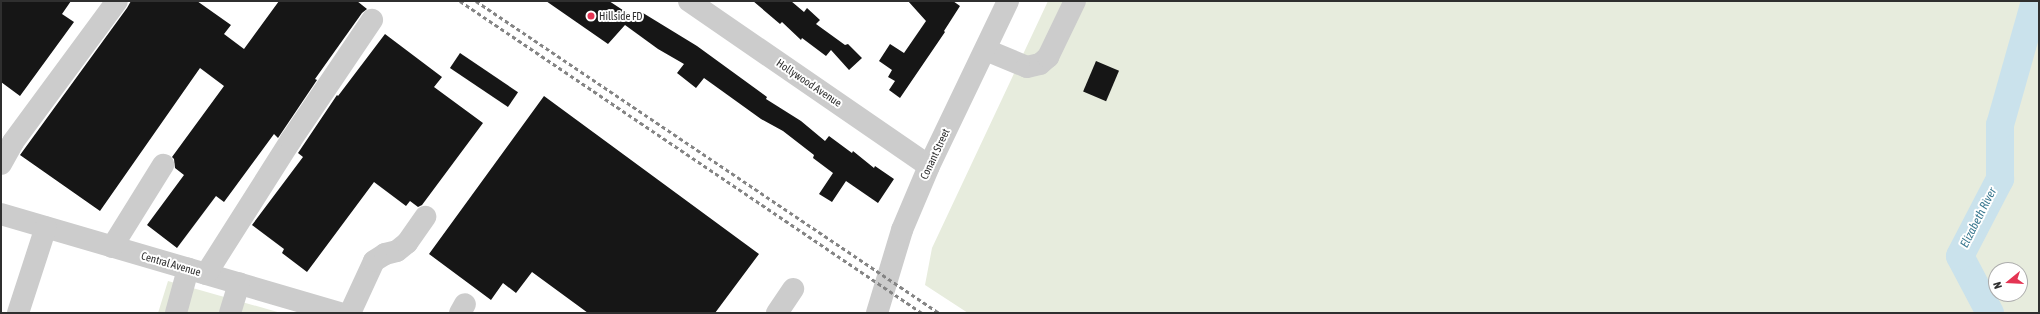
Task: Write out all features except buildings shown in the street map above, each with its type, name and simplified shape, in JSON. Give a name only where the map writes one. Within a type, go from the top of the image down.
[{"type":"street","points":[[1,164],[13,142],[117,1]]},
{"type":"street","name":"Hollywood Avenue","points":[[689,1],[929,166]]},
{"type":"street","points":[[986,50],[1027,68],[1040,64],[1048,57],[1075,1]]},
{"type":"street","name":"Conant Street","points":[[877,313],[902,230],[929,166],[986,50],[1005,2]]},
{"type":"street","points":[[176,313],[197,271],[296,134],[372,20]]},
{"type":"street","points":[[112,246],[163,165]]},
{"type":"street","name":"Central Avenue","points":[[1,214],[340,313]]},
{"type":"street","points":[[350,313],[374,261],[384,254],[397,251],[407,243],[425,217]]},
{"type":"street","points":[[18,313],[46,227]]},
{"type":"street","points":[[230,313],[239,284]]},
{"type":"street","points":[[777,313],[794,289]]},
{"type":"shaded area","points":[[1048,1],[2039,1],[2038,313],[968,313],[925,285],[932,248]]},
{"type":"shaded area","points":[[168,281],[281,313],[158,313]]},
{"type":"waterway","name":"Elizabeth River","points":[[1990,313],[1960,256],[2000,179],[2000,125],[2035,1]]},
{"type":"railway","points":[[460,1],[922,313]]},
{"type":"railway","points":[[476,1],[939,313]]},
{"type":"place","name":"Hillside FD","points":[[591,16]]}]
